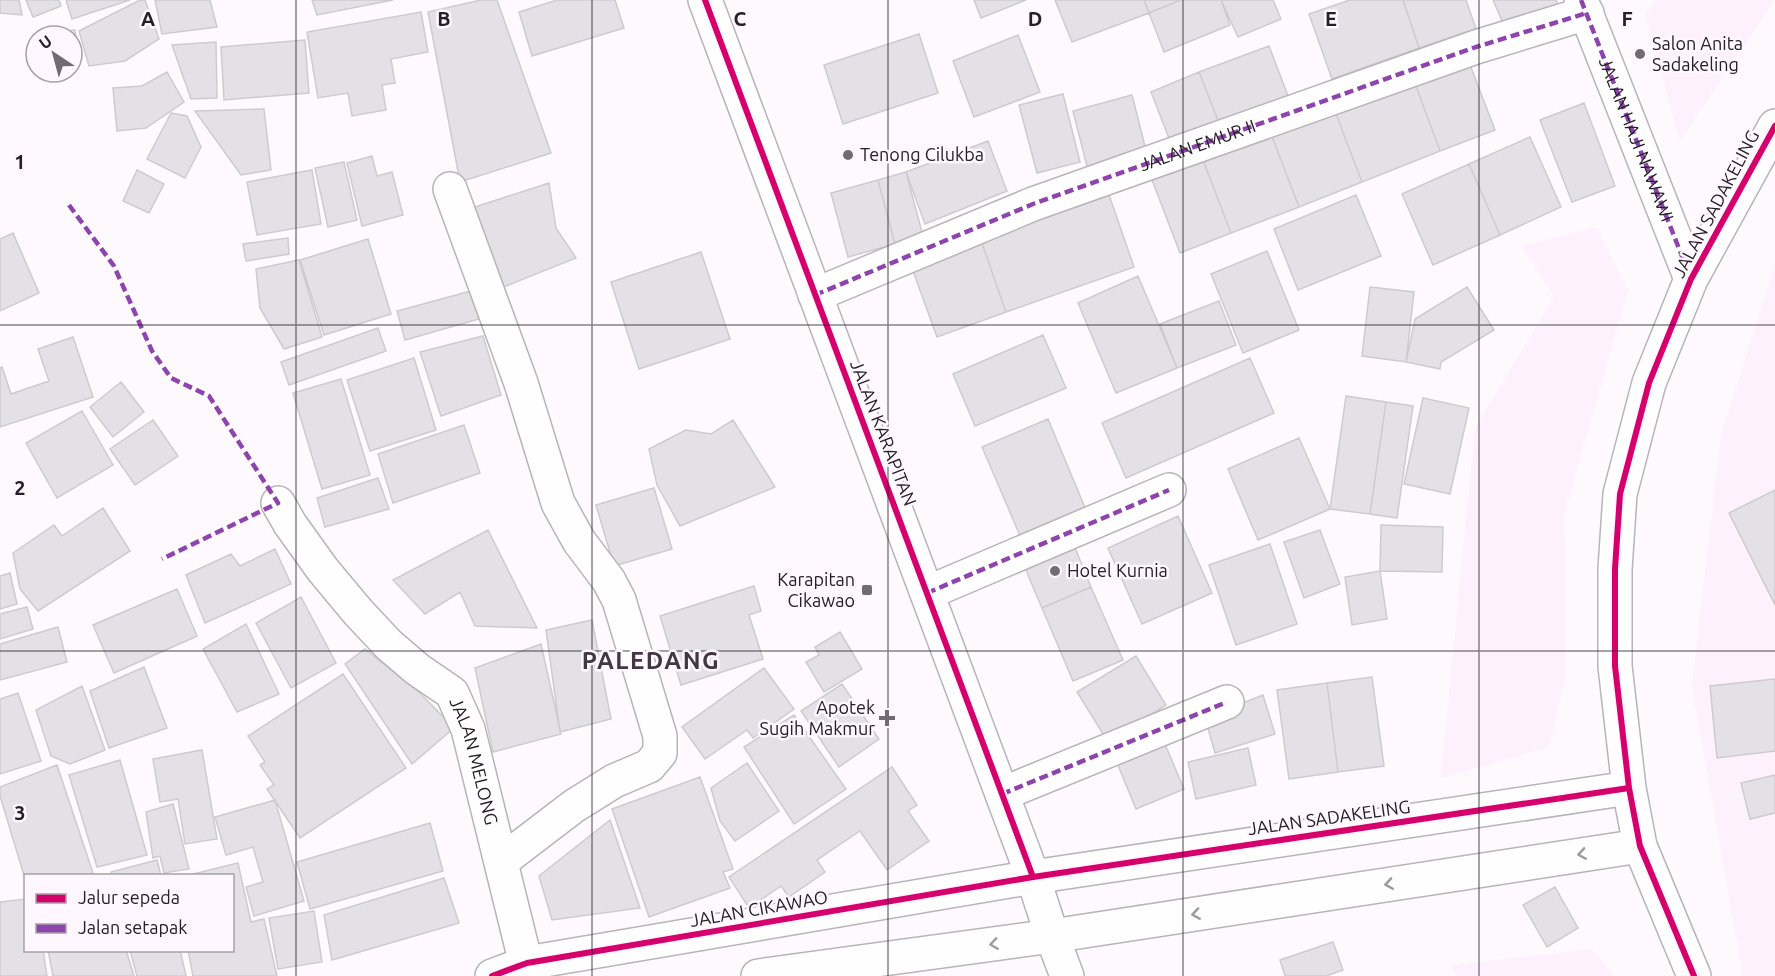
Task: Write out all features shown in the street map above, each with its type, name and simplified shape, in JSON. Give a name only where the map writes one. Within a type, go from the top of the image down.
[{"type":"street","name":"JALAN KARAPITAN","points":[[705,0],[1033,877],[1067,976]]},
{"type":"street","name":"JALAN EMUR II","points":[[815,295],[1034,204],[1584,7]]},
{"type":"street","name":"JALAN HAJI NAWAWI","points":[[1584,7],[1691,279]]},
{"type":"street","name":"JALAN SADAKELING","points":[[1694,976],[1640,846],[1629,788],[1616,666],[1614,569],[1620,494],[1649,383],[1691,279],[1775,126]]},
{"type":"street","points":[[450,189],[521,383],[558,503],[579,542],[609,581],[619,600],[660,736],[660,753],[649,766],[614,781],[574,806],[502,861]]},
{"type":"street","points":[[927,593],[1169,490]]},
{"type":"street","name":"JALAN MELONG","points":[[278,503],[323,570],[366,620],[389,645],[417,669],[452,693],[468,729],[528,969]]},
{"type":"street","points":[[1002,794],[1227,702]]},
{"type":"street","name":"JALAN SADAKELING","points":[[1033,877],[1629,788]]},
{"type":"street","points":[[758,976],[1052,936],[1640,846]]},
{"type":"street","name":"JALAN CIKAWAO","points":[[492,976],[1033,877]]},
{"type":"shaded area","points":[[1657,0],[1775,0],[1680,141],[1645,14]]},
{"type":"shaded area","points":[[1596,227],[1628,290],[1564,514],[1565,678],[1549,747],[1441,778],[1475,428],[1554,297],[1522,246]]},
{"type":"shaded area","points":[[1775,265],[1775,976],[1743,976],[1692,686],[1721,435]]},
{"type":"shaded area","points":[[1592,949],[1614,976],[1457,976],[1451,965]]},
{"type":"building","points":[[0,0],[19,0],[22,15],[0,13]]},
{"type":"building","points":[[26,0],[59,0],[61,6],[33,17]]},
{"type":"building","points":[[66,0],[130,0],[72,19]]},
{"type":"building","points":[[140,0],[145,0],[159,39],[125,61],[89,66],[84,48],[84,28]]},
{"type":"building","points":[[155,0],[210,0],[217,27],[162,34]]},
{"type":"building","points":[[312,0],[393,0],[317,15]]},
{"type":"building","points":[[481,0],[497,0],[551,153],[460,182],[428,12]]},
{"type":"building","points":[[557,0],[615,0],[624,28],[532,56],[519,12]]},
{"type":"building","points":[[974,0],[1026,0],[981,18]]},
{"type":"building","points":[[1055,0],[1144,0],[1149,13],[1072,42]]},
{"type":"building","points":[[1144,0],[1181,0],[1149,13]]},
{"type":"building","points":[[1181,0],[1221,0],[1230,25],[1164,52],[1149,13]]},
{"type":"building","points":[[1221,0],[1273,0],[1281,19],[1238,37]]},
{"type":"building","points":[[1350,0],[1403,0],[1419,48],[1332,79],[1309,14]]},
{"type":"building","points":[[1403,0],[1466,0],[1476,29],[1419,48]]},
{"type":"building","points":[[1493,0],[1556,0],[1559,7],[1506,30]]},
{"type":"building","points":[[421,12],[428,52],[391,59],[395,83],[382,85],[386,110],[352,116],[348,93],[318,98],[307,32]]},
{"type":"building","points":[[919,34],[938,93],[843,124],[824,65]]},
{"type":"building","points":[[1018,35],[1040,92],[974,117],[953,61]]},
{"type":"building","points":[[305,40],[309,93],[224,100],[221,47]]},
{"type":"building","points":[[216,42],[217,98],[191,99],[172,45]]},
{"type":"building","points":[[1269,46],[1290,101],[1221,128],[1199,72]]},
{"type":"building","points":[[1467,57],[1495,130],[1440,151],[1413,78]]},
{"type":"building","points":[[167,72],[184,102],[146,128],[117,131],[113,88],[142,86]]},
{"type":"building","points":[[1199,72],[1221,128],[1172,146],[1151,92]]},
{"type":"building","points":[[1413,78],[1440,151],[1362,182],[1334,109]]},
{"type":"building","points":[[1063,94],[1080,162],[1037,173],[1019,105]]},
{"type":"building","points":[[1132,95],[1148,158],[1089,174],[1073,111]]},
{"type":"building","points":[[1584,103],[1615,186],[1572,202],[1540,120]]},
{"type":"building","points":[[264,109],[271,170],[241,175],[195,111]]},
{"type":"building","points":[[1334,109],[1362,182],[1299,207],[1271,134]]},
{"type":"building","points":[[171,113],[187,116],[201,147],[185,178],[147,159]]},
{"type":"building","points":[[1271,134],[1299,207],[1231,233],[1203,160]]},
{"type":"building","points":[[1530,137],[1561,207],[1500,235],[1469,164]]},
{"type":"building","points":[[988,141],[1007,191],[925,224],[906,172]]},
{"type":"building","points":[[372,156],[377,176],[392,172],[403,215],[362,226],[347,163]]},
{"type":"building","points":[[1203,160],[1231,233],[1180,253],[1152,180]]},
{"type":"building","points":[[344,162],[357,220],[328,227],[315,168]]},
{"type":"building","points":[[1469,164],[1500,235],[1433,265],[1402,194]]},
{"type":"building","points":[[137,170],[164,184],[149,213],[123,201]]},
{"type":"building","points":[[312,170],[321,224],[257,235],[247,182]]},
{"type":"building","points":[[906,172],[923,236],[895,244],[878,180]]},
{"type":"building","points":[[878,180],[895,244],[848,257],[831,193]]},
{"type":"building","points":[[549,183],[556,228],[576,258],[501,288],[472,208]]},
{"type":"building","points":[[1107,189],[1134,267],[1006,312],[979,235]]},
{"type":"building","points":[[1356,195],[1381,256],[1298,290],[1274,229]]},
{"type":"building","points":[[13,233],[39,293],[0,311],[0,239]]},
{"type":"building","points":[[979,235],[1006,312],[937,337],[909,260]]},
{"type":"building","points":[[288,238],[289,254],[246,261],[243,244]]},
{"type":"building","points":[[368,239],[391,314],[324,335],[300,260]]},
{"type":"building","points":[[1267,251],[1299,330],[1243,353],[1211,274]]},
{"type":"building","points":[[701,252],[730,339],[639,369],[611,282]]},
{"type":"building","points":[[299,260],[322,337],[284,349],[260,308],[256,269]]},
{"type":"building","points":[[1138,276],[1177,368],[1116,393],[1078,303]]},
{"type":"building","points":[[1370,287],[1414,292],[1406,362],[1362,356]]},
{"type":"building","points":[[1467,287],[1494,330],[1441,362],[1440,369],[1406,362],[1415,319]]},
{"type":"building","points":[[471,291],[479,319],[405,340],[397,311]]},
{"type":"building","points":[[1219,301],[1236,345],[1177,368],[1160,324]]},
{"type":"building","points":[[378,328],[386,351],[289,385],[281,362]]},
{"type":"building","points":[[1043,335],[1066,388],[975,426],[953,374]]},
{"type":"building","points":[[483,336],[501,395],[441,416],[420,352]]},
{"type":"building","points":[[73,337],[93,397],[0,427],[0,368],[2,367],[11,394],[49,381],[38,349]]},
{"type":"building","points":[[414,358],[436,430],[370,451],[347,380]]},
{"type":"building","points":[[1250,358],[1274,413],[1126,478],[1102,423]]},
{"type":"building","points":[[341,379],[370,475],[322,489],[293,393]]},
{"type":"building","points":[[121,382],[144,412],[113,437],[90,407]]},
{"type":"building","points":[[1346,396],[1386,402],[1370,514],[1330,509]]},
{"type":"building","points":[[1423,398],[1469,408],[1450,494],[1404,484]]},
{"type":"building","points":[[1386,402],[1413,406],[1397,518],[1370,514]]},
{"type":"building","points":[[82,411],[113,465],[57,498],[26,443]]},
{"type":"building","points":[[1048,419],[1086,510],[1021,538],[982,447]]},
{"type":"building","points":[[153,420],[178,456],[135,485],[110,449]]},
{"type":"building","points":[[733,420],[775,487],[680,526],[657,485],[649,449],[686,430],[711,434]]},
{"type":"building","points":[[464,425],[480,473],[393,503],[378,454]]},
{"type":"building","points":[[1299,438],[1330,509],[1258,540],[1228,469]]},
{"type":"building","points":[[378,478],[389,509],[325,527],[317,498]]},
{"type":"building","points":[[654,488],[672,549],[614,566],[596,505]]},
{"type":"building","points":[[1775,490],[1775,605],[1729,513]]},
{"type":"building","points":[[103,508],[130,551],[38,611],[20,589],[13,553],[54,525],[62,536]]},
{"type":"building","points":[[1178,516],[1212,593],[1142,624],[1108,548]]},
{"type":"building","points":[[1381,525],[1443,527],[1442,572],[1380,571]]},
{"type":"building","points":[[488,530],[537,628],[475,626],[460,592],[425,614],[393,580]]},
{"type":"building","points":[[1320,530],[1340,584],[1304,598],[1284,542]]},
{"type":"building","name":"Hotel Kurnia","points":[[1069,533],[1091,587],[1042,608],[1019,554]]},
{"type":"building","points":[[1270,544],[1297,624],[1236,645],[1209,565]]},
{"type":"building","points":[[275,549],[291,584],[205,623],[186,575],[231,554],[240,566]]},
{"type":"building","points":[[1380,571],[1387,619],[1352,625],[1345,577]]},
{"type":"building","points":[[10,573],[17,604],[0,609],[0,576]]},
{"type":"building","points":[[754,586],[761,611],[749,615],[763,659],[681,685],[660,616]]},
{"type":"building","points":[[1091,587],[1123,660],[1073,681],[1042,608]]},
{"type":"building","points":[[177,589],[197,636],[114,673],[93,625]]},
{"type":"building","points":[[301,597],[336,663],[291,688],[256,623]]},
{"type":"building","points":[[27,607],[33,629],[0,639],[0,614]]},
{"type":"building","points":[[592,620],[611,719],[560,732],[546,630]]},
{"type":"building","points":[[246,624],[279,694],[237,712],[203,649]]},
{"type":"building","points":[[58,627],[67,662],[0,680],[0,644]]},
{"type":"building","points":[[840,632],[862,669],[824,692],[806,662],[819,655],[815,647]]},
{"type":"building","points":[[541,644],[561,734],[493,752],[475,668]]},
{"type":"building","points":[[365,649],[419,692],[454,728],[412,764],[345,664]]},
{"type":"building","points":[[1136,656],[1166,705],[1108,742],[1077,692]]},
{"type":"building","points":[[144,667],[167,728],[109,748],[90,691]]},
{"type":"building","points":[[764,668],[794,709],[753,738],[747,730],[705,759],[682,727]]},
{"type":"building","points":[[343,674],[406,768],[300,838],[267,789],[274,785],[260,765],[265,762],[248,736]]},
{"type":"building","points":[[1372,677],[1384,766],[1338,772],[1327,683]]},
{"type":"building","points":[[1775,679],[1775,751],[1717,758],[1710,686]]},
{"type":"building","points":[[1327,683],[1338,772],[1289,779],[1277,690]]},
{"type":"building","points":[[842,684],[879,739],[839,767],[801,711]]},
{"type":"building","points":[[82,686],[105,750],[70,764],[51,756],[36,710]]},
{"type":"building","points":[[18,693],[41,761],[0,774],[0,699]]},
{"type":"building","points":[[1263,695],[1275,734],[1215,753],[1205,718]]},
{"type":"building","points":[[794,715],[846,789],[794,824],[744,747]]},
{"type":"building","points":[[1162,737],[1184,789],[1136,809],[1115,758]]},
{"type":"building","points":[[1248,748],[1256,785],[1196,799],[1188,762]]},
{"type":"building","points":[[202,750],[217,839],[185,844],[178,799],[160,802],[153,759]]},
{"type":"building","points":[[120,760],[147,855],[97,867],[69,775]]},
{"type":"building","points":[[747,763],[779,811],[735,841],[720,821],[711,788]]},
{"type":"building","points":[[57,765],[93,873],[24,875],[0,796],[0,787]]},
{"type":"building","points":[[892,767],[917,805],[908,811],[929,841],[887,870],[860,831],[817,860],[825,872],[789,897],[781,886],[749,908],[729,877]]},
{"type":"building","points":[[1775,775],[1775,813],[1750,819],[1741,783]]},
{"type":"building","points":[[700,777],[733,869],[723,872],[730,888],[649,917],[612,809]]},
{"type":"building","points":[[275,800],[304,901],[254,916],[246,887],[263,882],[253,847],[226,855],[215,817]]},
{"type":"building","points":[[173,804],[189,869],[164,873],[160,856],[153,858],[146,812]]},
{"type":"building","points":[[610,820],[640,908],[552,920],[539,876]]},
{"type":"building","points":[[430,823],[443,871],[310,909],[297,862]]},
{"type":"building","points":[[157,860],[160,874],[112,874],[111,872]]},
{"type":"building","points":[[238,863],[251,922],[264,919],[277,976],[193,976],[188,952],[234,952],[234,874],[193,874]]},
{"type":"building","points":[[444,878],[459,923],[332,960],[324,915]]},
{"type":"building","points":[[1555,887],[1578,928],[1547,947],[1523,905]]},
{"type":"building","points":[[24,899],[24,952],[43,952],[47,976],[0,976],[0,902]]},
{"type":"building","points":[[314,911],[322,962],[278,969],[269,918]]},
{"type":"building","points":[[1333,942],[1343,970],[1326,976],[1285,976],[1280,960]]},
{"type":"building","points":[[48,952],[127,952],[134,976],[53,976]]},
{"type":"building","points":[[131,952],[180,952],[186,976],[137,976]]},
{"type":"marked path","points":[[1581,0],[1691,279]]},
{"type":"marked path","points":[[815,295],[1033,204],[1476,47],[1587,13]]},
{"type":"marked path","points":[[69,205],[114,266],[152,351],[171,378],[209,396],[278,503],[162,559]]},
{"type":"marked path","points":[[927,593],[1169,490]]},
{"type":"marked path","points":[[1002,794],[1227,702]]},
{"type":"cycle path","points":[[705,0],[1033,877]]},
{"type":"cycle path","points":[[1694,976],[1640,846],[1629,788],[1615,666],[1615,569],[1620,494],[1649,383],[1691,279],[1775,126]]},
{"type":"cycle path","points":[[492,976],[527,963],[1033,877],[1629,788]]},
{"type":"place","name":"Salon Anita Sadakeling","points":[[1640,54]]},
{"type":"place","name":"Tenong Cilukba","points":[[848,155]]},
{"type":"place","name":"Hotel Kurnia","points":[[1055,571]]},
{"type":"place","name":"Karapitan Cikawao","points":[[867,590]]},
{"type":"place","name":"Apotek Sugih Makmur","points":[[887,718]]},
{"type":"district","name":"PALEDANG","points":[[651,661]]}]
